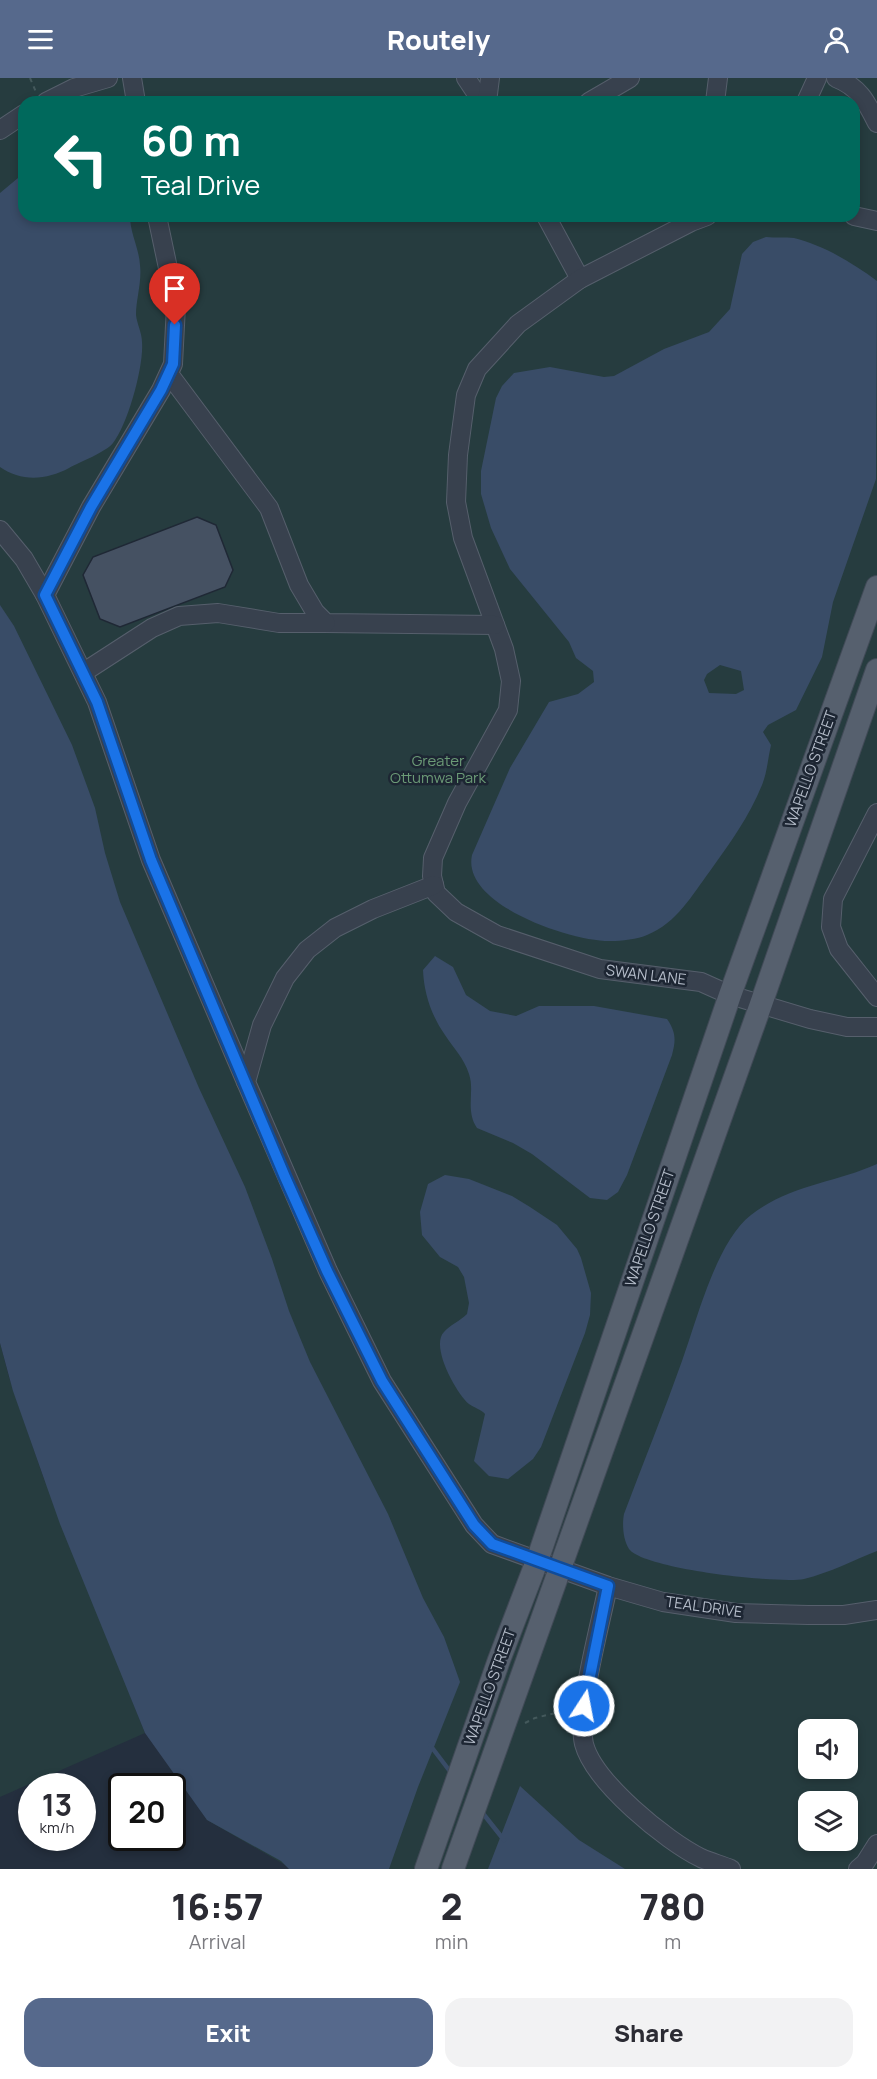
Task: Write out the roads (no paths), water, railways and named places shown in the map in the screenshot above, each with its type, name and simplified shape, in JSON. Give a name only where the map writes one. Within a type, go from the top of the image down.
[{"type":"main road","name":"WAPELLO STREET","points":[[426,1869],[499,1660],[537,1561],[730,995],[877,587]]},
{"type":"main road","name":"WAPELLO STREET","points":[[453,1869],[761,1004],[877,670]]},
{"type":"lane","points":[[58,96],[74,88],[108,78]]},
{"type":"lane","points":[[132,78],[135,96]]},
{"type":"lane","points":[[466,78],[478,96]]},
{"type":"lane","points":[[488,96],[490,78]]},
{"type":"lane","points":[[599,96],[630,78]]},
{"type":"lane","points":[[716,96],[718,78]]},
{"type":"lane","points":[[809,96],[817,78]]},
{"type":"lane","points":[[836,78],[852,84],[869,107],[877,123]]},
{"type":"lane","points":[[0,130],[18,118]]},
{"type":"lane","points":[[860,217],[877,220]]},
{"type":"lane","points":[[45,595],[91,507],[161,390],[173,364],[176,306],[158,222]]},
{"type":"lane","points":[[549,222],[580,279]]},
{"type":"lane","points":[[246,1082],[261,1025],[285,978],[307,950],[335,928],[373,909],[434,885],[433,858],[457,803],[508,710],[511,681],[504,649],[464,538],[456,502],[458,455],[466,395],[477,369],[518,324],[580,279],[692,222]]},
{"type":"lane","points":[[169,374],[269,508],[299,585],[315,612],[326,623]]},
{"type":"lane","name":"TEAL DRIVE","points":[[0,530],[24,559],[84,672],[97,702],[151,860],[327,1271],[382,1381],[474,1525],[492,1544],[608,1586],[663,1602],[736,1613],[808,1616],[877,1610]]},
{"type":"lane","points":[[84,672],[152,628],[179,616],[218,612],[279,623],[495,625]]},
{"type":"lane","points":[[877,813],[833,899],[831,927],[839,949],[877,997]]},
{"type":"lane","name":"SWAN LANE","points":[[434,885],[436,893],[456,912],[497,935],[600,969],[701,982],[730,995],[810,1019],[847,1027],[877,1026]]},
{"type":"lane","points":[[608,1586],[584,1706],[584,1744],[600,1774],[635,1813],[700,1857],[731,1869]]},
{"type":"lane","points":[[858,1869],[865,1863],[877,1844]]},
{"type":"water","points":[[18,178],[18,222],[130,222],[139,259],[140,284],[136,315],[142,339],[142,352],[138,379],[124,423],[113,443],[105,450],[61,472],[43,477],[25,477],[0,467],[0,193]]},
{"type":"water","points":[[766,237],[794,238],[805,241],[837,255],[877,281],[876,479],[833,602],[822,657],[796,710],[768,725],[763,732],[771,745],[764,780],[757,797],[732,840],[683,908],[658,930],[639,938],[615,941],[594,940],[572,935],[523,917],[501,904],[484,890],[473,873],[472,855],[510,768],[549,702],[578,694],[594,682],[593,671],[576,658],[569,642],[510,569],[491,528],[481,494],[481,471],[496,398],[502,386],[514,373],[550,367],[604,377],[614,376],[664,349],[709,332],[730,309],[742,254],[753,242]],"holes":[[[720,665],[741,671],[744,690],[736,694],[709,693],[704,680],[707,674]]]},
{"type":"water","points":[[0,605],[14,626],[72,745],[95,808],[105,853],[120,902],[199,1088],[245,1187],[289,1311],[310,1362],[388,1514],[423,1598],[444,1637],[460,1682],[418,1787],[389,1869],[289,1869],[281,1861],[207,1820],[186,1791],[186,1773],[174,1773],[145,1733],[60,1524],[13,1391],[0,1343]]},
{"type":"water","points":[[435,956],[453,967],[466,995],[490,1011],[516,1016],[539,1006],[594,1006],[667,1019],[674,1036],[672,1055],[627,1175],[618,1192],[607,1200],[590,1198],[532,1154],[513,1143],[477,1128],[472,1115],[471,1081],[467,1068],[432,1012],[425,987],[423,970]]},
{"type":"water","points":[[877,1164],[877,1551],[823,1573],[804,1579],[790,1580],[741,1577],[684,1569],[640,1556],[629,1549],[625,1541],[624,1514],[709,1283],[728,1243],[751,1215],[781,1197]]},
{"type":"water","points":[[445,1175],[469,1179],[512,1196],[557,1225],[577,1249],[591,1293],[590,1315],[585,1333],[541,1447],[533,1459],[508,1479],[489,1476],[474,1461],[485,1414],[464,1398],[452,1380],[442,1358],[440,1348],[444,1332],[467,1314],[469,1303],[464,1277],[458,1267],[440,1257],[422,1235],[420,1212],[428,1184]]},
{"type":"water","points":[[520,1786],[579,1840],[625,1869],[488,1869]]},
{"type":"waterway","points":[[430,1745],[452,1774]]},
{"type":"waterway","points":[[481,1811],[504,1840]]},
{"type":"park label","name":"Greater Ottumwa Park","points":[[438,770]]}]
